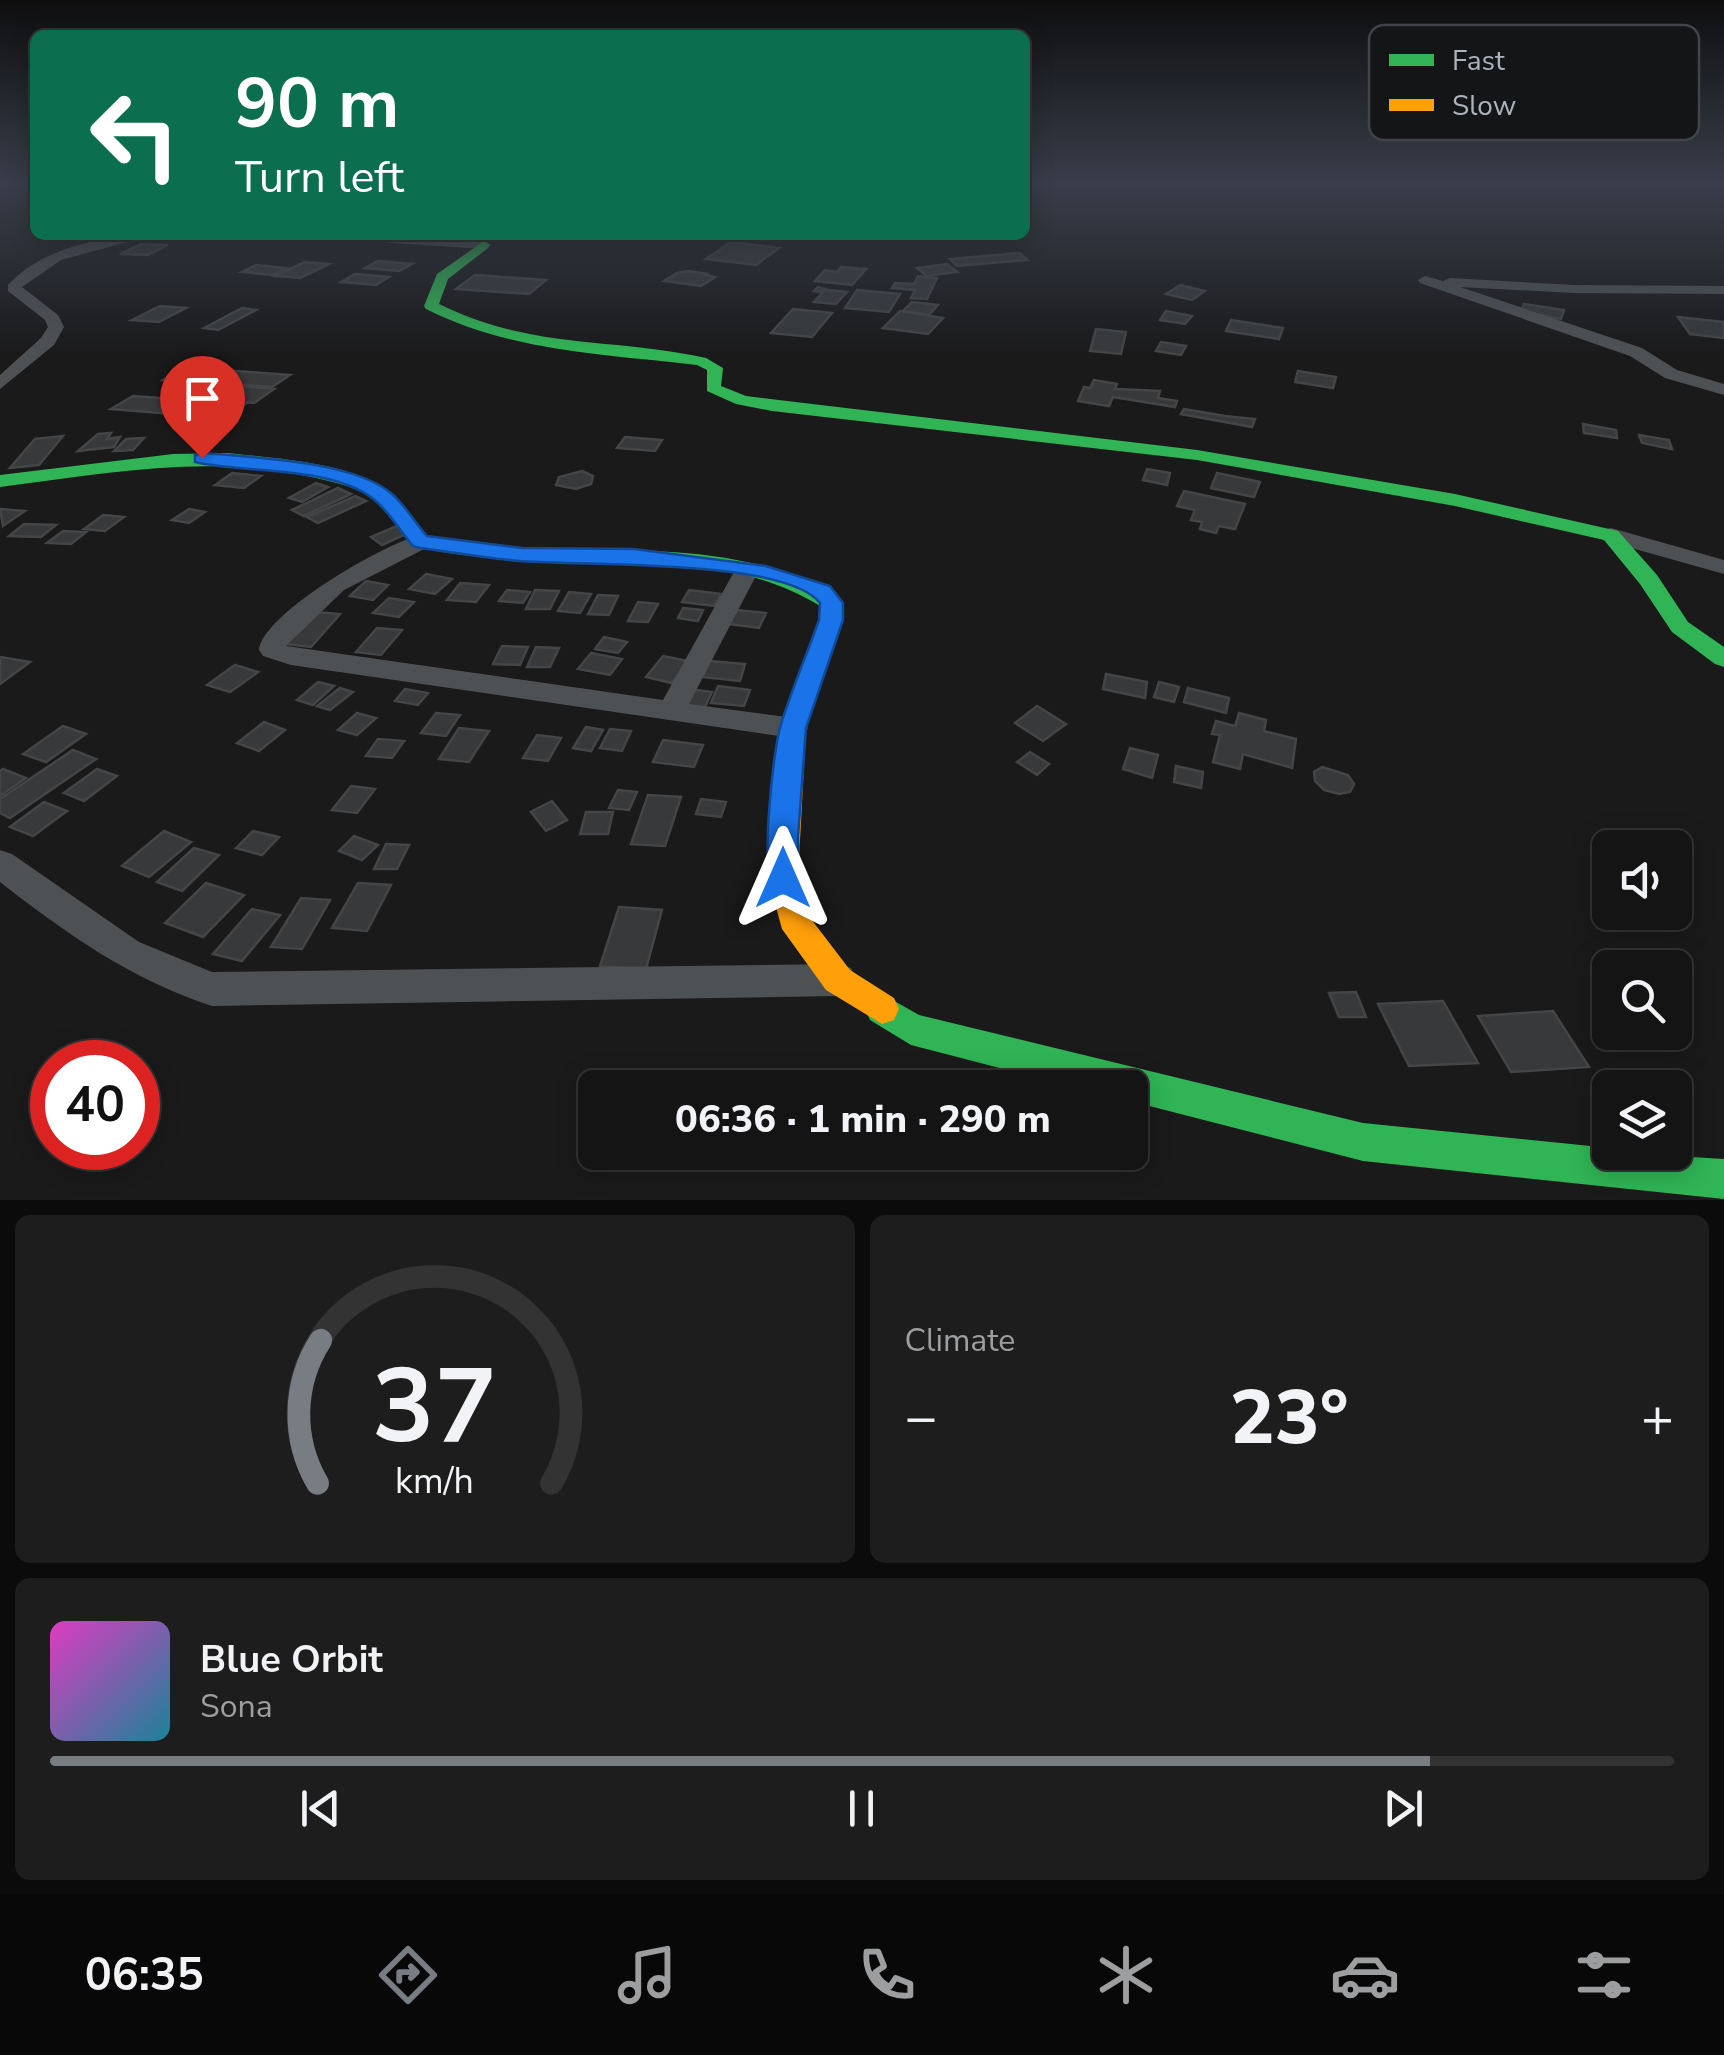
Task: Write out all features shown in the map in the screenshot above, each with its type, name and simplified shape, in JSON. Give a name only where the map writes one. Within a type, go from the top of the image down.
[{"type":"street","points":[[0,384],[48,341],[56,327],[52,318],[6,288],[46,262],[124,241]]},
{"type":"street","points":[[415,241],[484,246]]},
{"type":"street","points":[[484,246],[441,274],[432,291],[431,306],[453,322],[529,341],[700,361],[715,368],[714,388],[742,400],[1196,455],[1455,500],[1611,536],[1724,568]]},
{"type":"street","points":[[1724,290],[1574,289],[1426,280],[1636,352],[1671,374],[1724,390]]},
{"type":"street","points":[[0,481],[48,478],[159,461],[228,459],[284,465],[358,482],[384,497],[420,542]]},
{"type":"street","points":[[1611,536],[1649,580],[1680,627],[1724,659]]},
{"type":"street","points":[[793,728],[292,657],[272,650],[273,641],[335,585],[358,570],[420,542],[522,555],[634,555],[747,570],[804,583],[822,591],[832,603],[831,620],[793,728],[783,837],[783,878],[793,920],[838,980],[911,1029],[1363,1142],[1724,1179]]},
{"type":"street","points":[[671,711],[747,570]]},
{"type":"street","points":[[0,863],[105,942],[142,964],[212,989],[838,980]]},
{"type":"building","points":[[731,242],[779,248],[756,265],[706,259]]},
{"type":"building","points":[[141,244],[168,245],[148,255],[120,254]]},
{"type":"building","points":[[1019,253],[1028,260],[957,266],[950,259]]},
{"type":"building","points":[[378,261],[412,264],[399,271],[365,268]]},
{"type":"building","points":[[305,262],[329,264],[300,278],[275,276]]},
{"type":"building","points":[[947,264],[957,272],[927,276],[917,268]]},
{"type":"building","points":[[256,265],[286,268],[273,275],[242,272]]},
{"type":"building","points":[[841,267],[866,269],[852,285],[815,281],[825,270],[837,272]]},
{"type":"building","points":[[688,271],[715,277],[701,286],[664,281]]},
{"type":"building","points":[[355,274],[389,277],[376,285],[341,282]]},
{"type":"building","points":[[475,275],[546,280],[529,294],[456,289]]},
{"type":"building","points":[[918,276],[937,278],[927,299],[911,298],[915,290],[892,288],[895,283],[914,284]]},
{"type":"building","points":[[1180,285],[1205,291],[1192,300],[1166,294]]},
{"type":"building","points":[[818,287],[847,292],[836,304],[814,302],[823,292],[814,291]]},
{"type":"building","points":[[857,290],[900,294],[889,312],[845,308]]},
{"type":"building","points":[[912,302],[938,305],[929,315],[903,311]]},
{"type":"building","points":[[1524,304],[1564,310],[1561,319],[1521,311]]},
{"type":"building","points":[[160,306],[186,308],[159,322],[132,320]]},
{"type":"building","points":[[242,308],[256,310],[218,330],[204,328]]},
{"type":"building","points":[[793,309],[832,313],[812,337],[771,333]]},
{"type":"building","points":[[900,311],[943,318],[928,334],[883,328]]},
{"type":"building","points":[[1166,311],[1192,316],[1185,324],[1160,320]]},
{"type":"building","points":[[1678,317],[1724,322],[1724,338],[1690,334]]},
{"type":"building","points":[[1231,320],[1283,328],[1279,339],[1226,331]]},
{"type":"building","points":[[1096,329],[1126,332],[1121,354],[1090,351]]},
{"type":"building","points":[[1161,342],[1186,346],[1181,355],[1156,351]]},
{"type":"building","points":[[183,367],[290,375],[272,387],[163,380]]},
{"type":"building","points":[[1298,371],[1336,377],[1333,388],[1295,382]]},
{"type":"building","points":[[1094,380],[1117,384],[1115,389],[1160,391],[1158,398],[1177,401],[1175,407],[1113,397],[1109,406],[1078,401],[1084,387],[1090,388]]},
{"type":"building","points":[[214,384],[274,389],[254,403],[192,398]]},
{"type":"building","points":[[133,396],[245,404],[225,418],[111,409]]},
{"type":"building","points":[[1184,409],[1255,419],[1252,427],[1181,414]]},
{"type":"building","points":[[1583,424],[1616,430],[1617,438],[1584,433]]},
{"type":"building","points":[[111,433],[107,439],[120,437],[114,447],[78,451],[98,434]]},
{"type":"building","points":[[1639,435],[1669,440],[1672,449],[1642,443]]},
{"type":"building","points":[[63,436],[39,465],[10,468],[35,439]]},
{"type":"building","points":[[625,437],[662,440],[655,451],[617,448]]},
{"type":"building","points":[[144,438],[133,450],[114,451],[126,439]]},
{"type":"building","points":[[1147,469],[1170,473],[1167,485],[1143,480]]},
{"type":"building","points":[[582,471],[593,476],[591,484],[576,489],[556,485],[559,477]]},
{"type":"building","points":[[232,473],[261,476],[244,488],[215,485]]},
{"type":"building","points":[[1217,473],[1260,482],[1254,497],[1211,488]]},
{"type":"building","points":[[316,483],[328,487],[302,502],[289,498]]},
{"type":"building","points":[[338,488],[351,494],[304,516],[292,510]]},
{"type":"building","points":[[1184,491],[1245,504],[1235,529],[1219,526],[1216,533],[1200,529],[1202,522],[1191,520],[1195,510],[1177,506]]},
{"type":"building","points":[[355,496],[366,501],[318,523],[307,517]]},
{"type":"building","points":[[0,509],[25,511],[3,526]]},
{"type":"building","points":[[189,509],[205,512],[189,523],[172,520]]},
{"type":"building","points":[[103,515],[124,517],[105,531],[84,529]]},
{"type":"building","points":[[24,524],[56,525],[41,537],[9,536]]},
{"type":"building","points":[[397,526],[408,533],[382,545],[371,537]]},
{"type":"building","points":[[63,531],[86,532],[71,544],[47,543]]},
{"type":"building","points":[[426,574],[452,579],[435,594],[409,589]]},
{"type":"building","points":[[366,581],[388,585],[373,600],[350,596]]},
{"type":"building","points":[[460,583],[489,585],[476,602],[447,600]]},
{"type":"building","points":[[507,590],[530,592],[523,603],[499,601]]},
{"type":"building","points":[[535,590],[559,591],[550,609],[526,609]]},
{"type":"building","points":[[689,590],[721,594],[714,606],[682,602]]},
{"type":"building","points":[[569,592],[591,594],[580,613],[558,611]]},
{"type":"building","points":[[598,595],[618,596],[609,615],[588,614]]},
{"type":"building","points":[[389,598],[414,602],[399,617],[373,613]]},
{"type":"building","points":[[638,602],[658,604],[648,622],[628,621]]},
{"type":"building","points":[[683,608],[703,610],[698,621],[678,618]]},
{"type":"building","points":[[737,610],[766,613],[759,628],[729,624]]},
{"type":"building","points":[[315,612],[340,614],[311,647],[286,644]]},
{"type":"building","points":[[377,628],[402,630],[381,655],[356,652]]},
{"type":"building","points":[[604,637],[627,642],[618,653],[595,649]]},
{"type":"building","points":[[502,646],[528,647],[520,665],[493,664]]},
{"type":"building","points":[[536,647],[559,648],[550,667],[527,667]]},
{"type":"building","points":[[591,653],[622,659],[610,675],[578,669]]},
{"type":"building","points":[[663,656],[688,661],[672,683],[646,677]]},
{"type":"building","points":[[1,657],[30,662],[0,684]]},
{"type":"building","points":[[710,661],[745,664],[740,681],[702,677]]},
{"type":"building","points":[[235,665],[258,672],[230,692],[207,685]]},
{"type":"building","points":[[1106,674],[1147,682],[1145,698],[1103,689]]},
{"type":"building","points":[[318,682],[334,686],[313,705],[297,700]]},
{"type":"building","points":[[1159,682],[1179,687],[1174,702],[1154,697]]},
{"type":"building","points":[[718,686],[750,690],[744,706],[711,703]]},
{"type":"building","points":[[340,688],[353,692],[330,710],[317,706]]},
{"type":"building","points":[[1188,688],[1229,698],[1226,713],[1184,702]]},
{"type":"building","points":[[405,689],[428,693],[418,705],[395,701]]},
{"type":"building","points":[[689,689],[712,692],[703,711],[680,708]]},
{"type":"building","points":[[1037,706],[1066,724],[1043,741],[1015,723]]},
{"type":"building","points":[[357,713],[376,718],[357,735],[338,730]]},
{"type":"building","points":[[436,713],[460,715],[446,736],[421,733]]},
{"type":"building","points":[[1239,713],[1266,720],[1264,731],[1296,739],[1292,768],[1243,754],[1240,769],[1213,762],[1220,735],[1212,734],[1216,721],[1235,726]]},
{"type":"building","points":[[264,722],[285,730],[259,751],[237,743]]},
{"type":"building","points":[[63,726],[86,734],[46,762],[23,754]]},
{"type":"building","points":[[586,727],[603,730],[591,751],[573,748]]},
{"type":"building","points":[[459,728],[489,731],[469,762],[439,759]]},
{"type":"building","points":[[610,729],[631,731],[622,751],[600,748]]},
{"type":"building","points":[[537,735],[561,738],[548,761],[523,758]]},
{"type":"building","points":[[378,739],[404,741],[392,758],[366,756]]},
{"type":"building","points":[[663,740],[703,745],[694,767],[653,762]]},
{"type":"building","points":[[1130,748],[1158,755],[1152,778],[1123,769]]},
{"type":"building","points":[[73,750],[96,759],[10,818],[0,813],[0,799]]},
{"type":"building","points":[[1030,752],[1049,764],[1037,775],[1017,762]]},
{"type":"building","points":[[1176,766],[1203,772],[1201,788],[1174,782]]},
{"type":"building","points":[[1322,767],[1348,775],[1354,784],[1350,792],[1324,790],[1315,781],[1314,772]]},
{"type":"building","points":[[97,769],[117,776],[84,801],[64,793]]},
{"type":"building","points":[[0,771],[26,778],[0,796]]},
{"type":"building","points":[[351,786],[375,789],[357,813],[332,810]]},
{"type":"building","points":[[618,790],[637,792],[629,810],[609,808]]},
{"type":"building","points":[[648,795],[681,797],[665,846],[631,844]]},
{"type":"building","points":[[701,799],[726,802],[721,817],[696,814]]},
{"type":"building","points":[[552,801],[567,820],[546,831],[531,812]]},
{"type":"building","points":[[44,802],[67,811],[33,836],[10,827]]},
{"type":"building","points":[[586,812],[613,812],[608,834],[580,834]]},
{"type":"building","points":[[164,831],[191,842],[149,877],[122,866]]},
{"type":"building","points":[[253,831],[279,837],[262,855],[236,848]]},
{"type":"building","points":[[354,836],[378,845],[362,860],[339,851]]},
{"type":"building","points":[[386,844],[409,845],[397,869],[374,869]]},
{"type":"building","points":[[194,848],[219,855],[182,891],[157,882]]},
{"type":"building","points":[[206,883],[244,895],[203,937],[165,923]]},
{"type":"building","points":[[358,883],[391,885],[367,931],[332,928]]},
{"type":"building","points":[[301,898],[330,900],[302,949],[271,947]]},
{"type":"building","points":[[619,907],[662,910],[646,969],[600,966]]},
{"type":"building","points":[[252,909],[280,915],[242,961],[213,954]]},
{"type":"building","points":[[1356,992],[1366,1017],[1339,1017],[1329,993]]},
{"type":"building","points":[[1443,1001],[1478,1063],[1409,1066],[1378,1004]]},
{"type":"building","points":[[1553,1011],[1589,1067],[1511,1072],[1478,1016]]},
{"type":"traffic: fast","points":[[484,245],[442,277],[431,306],[463,322],[529,341],[701,361],[715,368],[713,388],[742,400],[1197,455],[1455,500],[1611,535],[1649,580],[1680,627],[1724,659]]},
{"type":"traffic: fast","points":[[0,481],[173,460],[228,459],[284,465],[358,482],[384,497],[420,542],[519,554],[682,558],[763,570],[800,584],[832,603],[829,627]]},
{"type":"traffic: fast","points":[[882,1009],[911,1029],[1363,1142],[1724,1179]]},
{"type":"traffic: slow","points":[[829,627],[793,728],[783,878],[793,920],[838,980],[882,1009]]},
{"type":"route","points":[[202,458],[284,465],[358,482],[384,497],[420,542],[522,555],[634,555],[694,561],[766,573],[822,591],[832,603],[831,620],[793,728],[783,878]]}]
